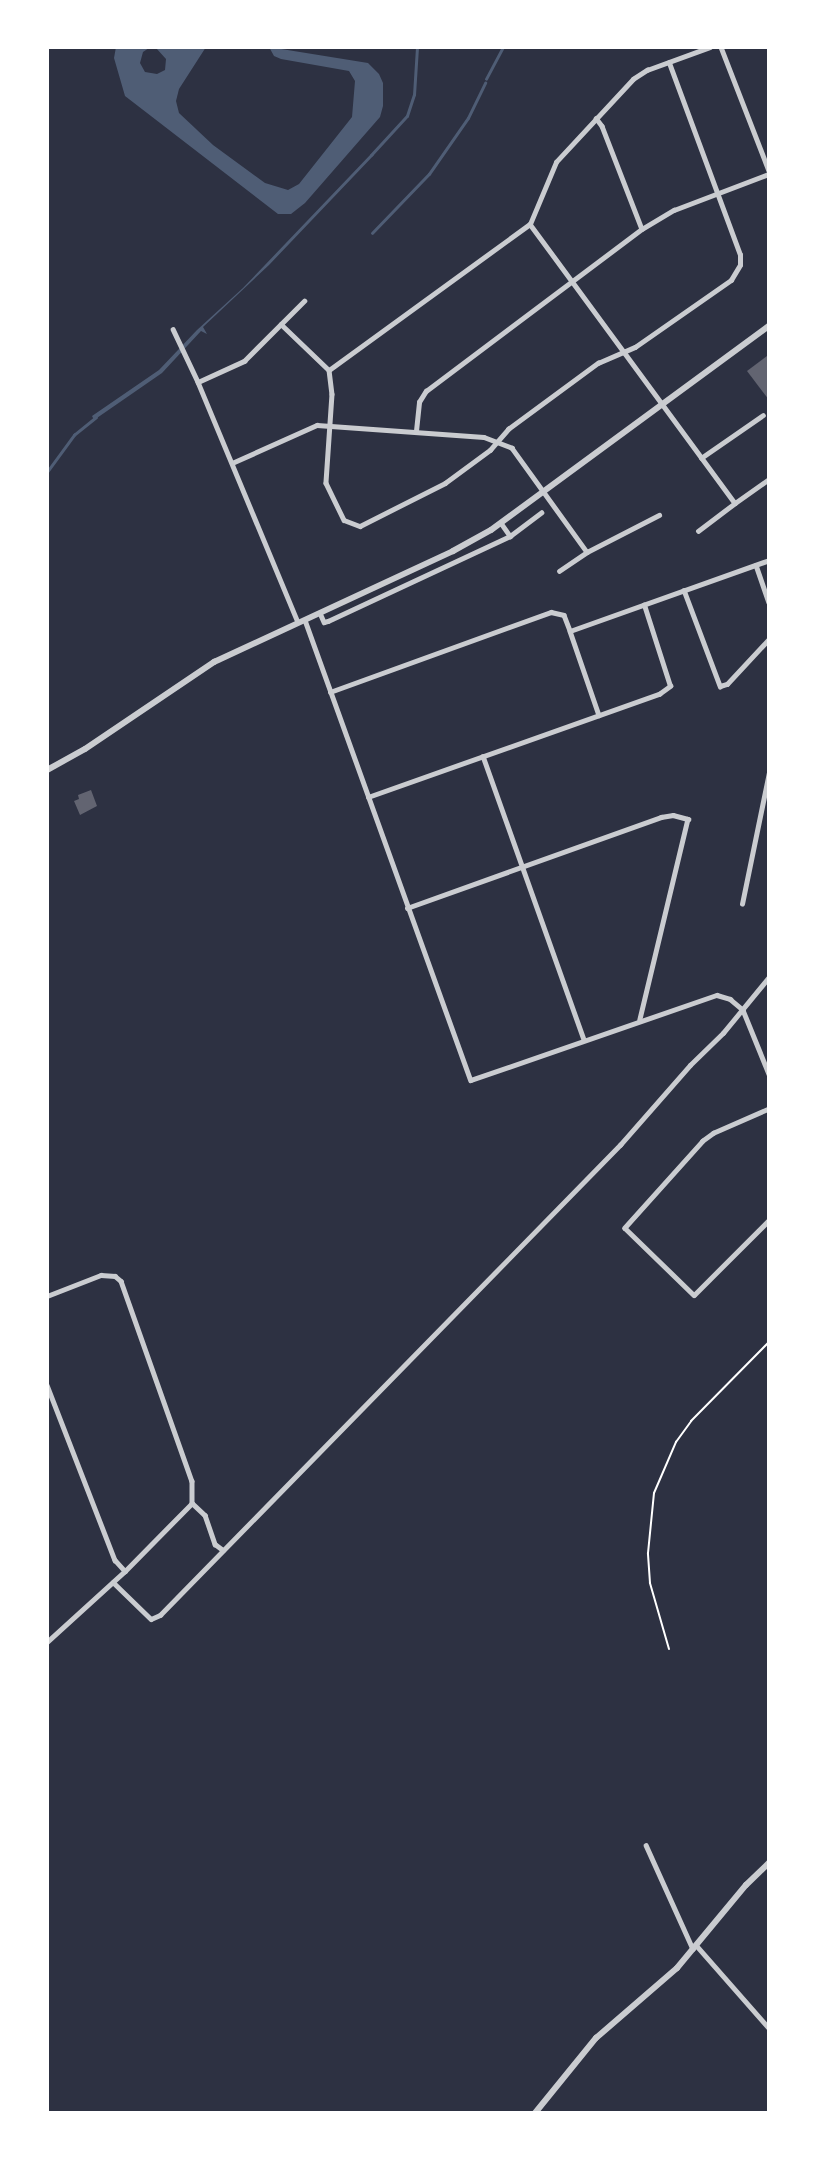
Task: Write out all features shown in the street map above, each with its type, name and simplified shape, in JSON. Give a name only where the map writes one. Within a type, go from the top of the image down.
[{"type":"street","points":[[329,370],[530,224],[556,162],[633,79],[710,47]]},
{"type":"street","points":[[416,431],[419,402],[426,391],[642,229],[674,210],[769,173],[720,47]]},
{"type":"street","points":[[281,324],[329,370],[332,394],[328,488],[344,520],[356,526],[446,483],[499,440],[503,433],[598,363],[624,352],[736,275],[740,255],[669,63]]},
{"type":"street","points":[[596,118],[642,229]]},
{"type":"street","points":[[530,224],[735,503]]},
{"type":"street","points":[[198,382],[244,361],[304,301]]},
{"type":"street","points":[[173,329],[302,621],[471,1080],[708,996],[723,996],[743,1010],[769,1074]]},
{"type":"street","points":[[47,770],[92,744],[214,662],[453,551],[501,523],[767,330]]},
{"type":"street","points":[[701,458],[763,415]]},
{"type":"street","points":[[232,463],[312,426],[416,431],[499,440],[512,448],[587,552]]},
{"type":"street","points":[[698,531],[769,479]]},
{"type":"street","points":[[320,613],[324,622],[328,621],[510,536],[541,513]]},
{"type":"street","points":[[559,571],[587,552],[659,515]]},
{"type":"street","points":[[501,523],[510,536]]},
{"type":"street","points":[[570,631],[769,560]]},
{"type":"street","points":[[756,565],[769,602]]},
{"type":"street","points":[[684,590],[720,686],[727,684],[769,639]]},
{"type":"street","points":[[368,797],[659,694],[670,686],[644,604]]},
{"type":"street","points":[[330,692],[551,612],[564,615],[598,715]]},
{"type":"street","points":[[483,756],[584,1040]]},
{"type":"street","points":[[742,905],[769,772]]},
{"type":"street","points":[[407,908],[662,817],[673,815],[688,819],[640,1019]]},
{"type":"street","points":[[113,1582],[150,1619],[160,1615],[621,1145],[743,1010],[769,977]]},
{"type":"street","points":[[769,1109],[714,1133],[703,1141],[625,1228],[694,1295],[769,1220]]},
{"type":"street","points":[[47,1296],[94,1278],[110,1275],[121,1281],[192,1481],[192,1503],[125,1571],[47,1642]]},
{"type":"street","points":[[47,1385],[115,1560],[125,1571]]},
{"type":"street","points":[[192,1503],[205,1515],[215,1544],[223,1550]]},
{"type":"street","points":[[646,1845],[694,1947],[769,2028]]},
{"type":"street","points":[[535,2113],[605,2029],[670,1974],[769,1863]]},
{"type":"path","points":[[669,1649],[649,1573],[648,1553],[654,1493],[676,1442],[691,1421],[769,1342]]},
{"type":"water","points":[[116,47],[206,47],[179,89],[176,101],[179,113],[213,145],[265,183],[288,190],[299,184],[352,117],[355,81],[349,71],[281,59],[274,56],[269,47],[368,63],[379,74],[383,83],[383,106],[380,117],[305,203],[291,214],[278,214],[125,96],[114,58]],"holes":[[[156,48],[166,59],[165,70],[157,74],[145,72],[140,63],[143,52]]]},
{"type":"water","points":[[371,154],[374,155],[269,265],[203,327],[207,334],[201,331],[162,373],[94,420],[92,416],[159,370],[197,330],[243,288]]},
{"type":"building","points":[[767,356],[769,358],[769,400],[747,371]]},
{"type":"building","points":[[91,790],[97,806],[80,815],[74,801],[79,799],[78,795]]},
{"type":"waterway","points":[[371,155],[407,116],[414,95],[417,47]]},
{"type":"waterway","points":[[486,79],[503,47]]},
{"type":"waterway","points":[[372,233],[429,174],[468,118],[485,83]]},
{"type":"waterway","points":[[47,472],[74,435],[96,417]]}]
